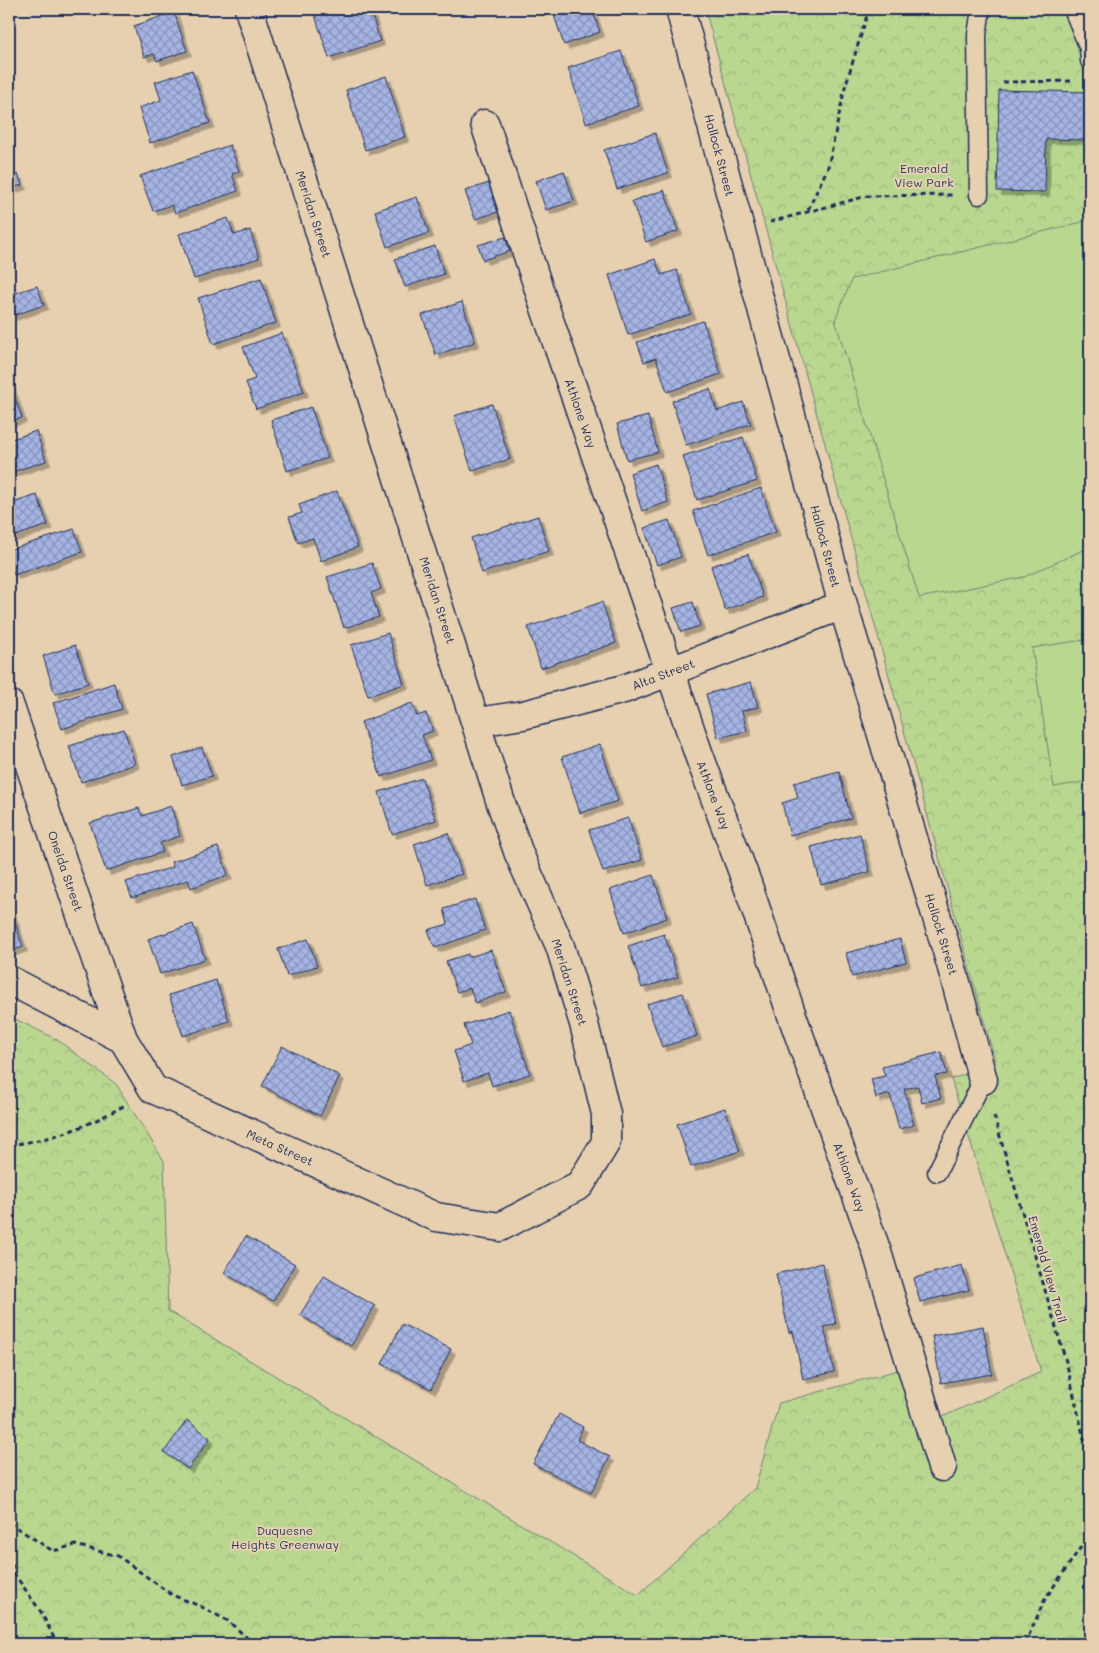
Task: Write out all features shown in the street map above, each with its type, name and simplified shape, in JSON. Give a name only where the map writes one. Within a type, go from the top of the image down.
[{"type":"street","name":"Meridan Street","points":[[249,9],[519,854],[560,946],[584,1024],[606,1114],[606,1142],[580,1185]]},
{"type":"street","name":"Hallock Street","points":[[680,9],[843,605],[950,961],[983,1080]]},
{"type":"street","name":"Athlone Way","points":[[485,124],[545,308],[670,671],[878,1252],[942,1467]]},
{"type":"street","name":"Alta Street","points":[[477,722],[522,715],[624,689],[843,605]]},
{"type":"street","name":"Oneida Street","points":[[9,704],[123,1039]]},
{"type":"street","points":[[9,980],[123,1039],[153,1089]]},
{"type":"street","name":"Meta Street","points":[[153,1089],[436,1217],[500,1227],[580,1185]]},
{"type":"lane","points":[[979,194],[977,35],[981,9]]},
{"type":"lane","points":[[1073,9],[1089,48],[1090,61]]},
{"type":"lane","points":[[937,1172],[983,1080]]},
{"type":"path","points":[[808,211],[828,167],[845,87],[869,9]]},
{"type":"path","points":[[978,82],[1081,82]]},
{"type":"path","points":[[740,230],[867,196],[979,194]]},
{"type":"path","name":"Emerald View Trail","points":[[983,1080],[1068,1365],[1090,1466]]},
{"type":"path","points":[[9,1145],[44,1140],[73,1131],[153,1089]]},
{"type":"path","points":[[9,1524],[54,1551],[75,1544],[118,1556],[172,1595],[200,1606],[228,1621],[254,1644]]},
{"type":"path","points":[[1025,1644],[1045,1599],[1090,1534]]},
{"type":"path","points":[[9,1537],[13,1572],[41,1612],[57,1644]]},
{"type":"green space","points":[[705,9],[1090,9],[1090,1644],[9,1644],[9,1016],[56,1039],[116,1084],[164,1161],[168,1311],[638,1595],[755,1488],[779,1403],[898,1370],[916,1429],[1041,1372],[951,1079],[996,1064]]},
{"type":"green space","points":[[1090,220],[1090,547],[1024,577],[919,598],[835,320],[852,279]]},
{"type":"green space","points":[[1090,639],[1090,781],[1054,787],[1032,648]]},
{"type":"building","points":[[313,9],[370,9],[380,41],[329,58]]},
{"type":"building","points":[[552,9],[592,9],[600,32],[564,45]]},
{"type":"building","points":[[174,12],[187,51],[157,61],[154,54],[144,57],[134,26]]},
{"type":"building","points":[[621,51],[639,106],[586,123],[568,68]]},
{"type":"building","points":[[192,70],[210,123],[150,143],[139,108],[161,100],[155,82]]},
{"type":"building","points":[[386,76],[405,137],[365,150],[346,90]]},
{"type":"building","points":[[999,90],[1090,92],[1089,140],[1046,139],[1045,192],[997,191]]},
{"type":"building","points":[[655,133],[668,173],[617,189],[604,150]]},
{"type":"building","points":[[230,145],[239,171],[232,174],[238,191],[175,213],[172,205],[153,211],[140,176]]},
{"type":"building","points":[[564,171],[574,201],[546,210],[536,181]]},
{"type":"building","points":[[18,174],[22,185],[9,189],[9,178]]},
{"type":"building","points":[[489,183],[498,212],[475,219],[465,191]]},
{"type":"building","points":[[664,190],[678,231],[646,242],[632,201]]},
{"type":"building","points":[[417,197],[429,233],[387,247],[375,211]]},
{"type":"building","points":[[228,218],[234,235],[250,230],[259,258],[194,279],[179,234]]},
{"type":"building","points":[[505,237],[510,251],[483,260],[478,245]]},
{"type":"building","points":[[435,246],[444,274],[405,287],[395,259]]},
{"type":"building","points":[[655,259],[661,275],[677,270],[691,314],[628,335],[609,275]]},
{"type":"building","points":[[261,278],[276,323],[213,344],[198,298]]},
{"type":"building","points":[[37,286],[44,305],[12,316],[9,295]]},
{"type":"building","points":[[462,302],[475,342],[436,355],[422,315]]},
{"type":"building","points":[[703,321],[721,374],[667,392],[656,358],[644,362],[637,342]]},
{"type":"building","points":[[282,333],[304,392],[256,409],[246,382],[255,379],[243,347]]},
{"type":"building","points":[[9,380],[22,418],[9,422]]},
{"type":"building","points":[[710,389],[717,411],[743,402],[751,424],[686,445],[672,401]]},
{"type":"building","points":[[492,404],[510,459],[472,471],[454,416]]},
{"type":"building","points":[[311,407],[328,458],[287,471],[271,420]]},
{"type":"building","points":[[648,416],[658,452],[627,460],[617,424]]},
{"type":"building","points":[[36,431],[46,461],[9,473],[9,440]]},
{"type":"building","points":[[743,437],[757,481],[697,500],[683,456]]},
{"type":"building","points":[[656,464],[668,502],[642,511],[630,473]]},
{"type":"building","points":[[761,488],[776,532],[708,555],[693,511]]},
{"type":"building","points":[[337,491],[358,547],[321,561],[313,538],[298,543],[289,517],[302,513],[299,505]]},
{"type":"building","points":[[37,495],[48,525],[9,538],[9,504]]},
{"type":"building","points":[[538,516],[549,551],[482,573],[471,538]]},
{"type":"building","points":[[669,520],[681,557],[657,565],[644,528]]},
{"type":"building","points":[[74,529],[82,552],[14,575],[9,560],[9,550]]},
{"type":"building","points":[[748,554],[763,597],[725,610],[711,566]]},
{"type":"building","points":[[372,563],[381,589],[371,593],[379,617],[344,628],[327,577]]},
{"type":"building","points":[[602,602],[616,643],[541,668],[528,627]]},
{"type":"building","points":[[693,602],[700,626],[681,632],[673,608]]},
{"type":"building","points":[[388,633],[404,684],[368,696],[351,645]]},
{"type":"building","points":[[75,645],[88,683],[55,694],[43,656]]},
{"type":"building","points":[[751,682],[758,707],[742,711],[747,731],[718,738],[706,694]]},
{"type":"building","points":[[114,683],[122,709],[62,729],[53,703]]},
{"type":"building","points":[[412,703],[417,716],[426,713],[433,731],[422,735],[431,760],[381,777],[361,722]]},
{"type":"building","points":[[124,729],[135,764],[81,782],[69,746]]},
{"type":"building","points":[[600,744],[618,801],[580,813],[562,757]]},
{"type":"building","points":[[202,747],[212,776],[182,785],[173,757]]},
{"type":"building","points":[[839,771],[851,818],[790,835],[782,803],[798,798],[794,783]]},
{"type":"building","points":[[422,778],[436,820],[392,834],[379,792]]},
{"type":"building","points":[[171,806],[180,836],[160,843],[163,852],[106,871],[90,823],[139,808],[142,816]]},
{"type":"building","points":[[628,818],[642,860],[603,872],[589,830]]},
{"type":"building","points":[[448,833],[462,874],[427,885],[414,844]]},
{"type":"building","points":[[860,834],[870,872],[821,885],[811,847]]},
{"type":"building","points":[[218,847],[228,875],[191,888],[188,880],[132,898],[126,882],[173,867],[171,862]]},
{"type":"building","points":[[653,875],[667,918],[624,933],[610,890]]},
{"type":"building","points":[[475,899],[485,930],[435,948],[428,930],[448,924],[444,909]]},
{"type":"building","points":[[9,904],[23,947],[9,952]]},
{"type":"building","points":[[193,924],[205,959],[160,974],[148,939]]},
{"type":"building","points":[[664,934],[678,977],[642,988],[628,946]]},
{"type":"building","points":[[308,939],[317,966],[287,976],[278,949]]},
{"type":"building","points":[[900,939],[906,962],[852,977],[846,953]]},
{"type":"building","points":[[491,950],[506,992],[475,1003],[470,988],[457,992],[446,961],[468,954],[469,957]]},
{"type":"building","points":[[216,980],[229,1021],[183,1036],[169,995]]},
{"type":"building","points":[[683,993],[697,1036],[662,1047],[647,1004]]},
{"type":"building","points":[[509,1010],[530,1074],[492,1086],[488,1073],[464,1081],[454,1051],[471,1045],[464,1025]]},
{"type":"building","points":[[282,1046],[340,1076],[320,1116],[262,1086]]},
{"type":"building","points":[[941,1052],[947,1074],[935,1076],[941,1098],[922,1103],[918,1086],[904,1089],[914,1125],[899,1129],[890,1094],[876,1098],[871,1079],[885,1076],[882,1067]]},
{"type":"building","points":[[725,1108],[740,1151],[691,1167],[677,1124]]},
{"type":"building","points":[[246,1236],[295,1264],[273,1301],[224,1273]]},
{"type":"building","points":[[822,1263],[836,1324],[824,1327],[834,1372],[803,1379],[793,1331],[789,1333],[776,1274]]},
{"type":"building","points":[[962,1265],[969,1290],[920,1302],[914,1278]]},
{"type":"building","points":[[324,1276],[375,1306],[351,1346],[300,1315]]},
{"type":"building","points":[[402,1324],[451,1349],[431,1389],[382,1364]]},
{"type":"building","points":[[983,1326],[992,1374],[941,1383],[932,1336]]},
{"type":"building","points":[[559,1414],[583,1427],[577,1440],[610,1457],[591,1493],[533,1464]]},
{"type":"building","points":[[187,1420],[210,1438],[188,1469],[164,1452]]},
{"type":"park label","name":"Emerald View Park","points":[[924,175]]},
{"type":"park label","name":"Duquesne Heights Greenway","points":[[285,1537]]}]
